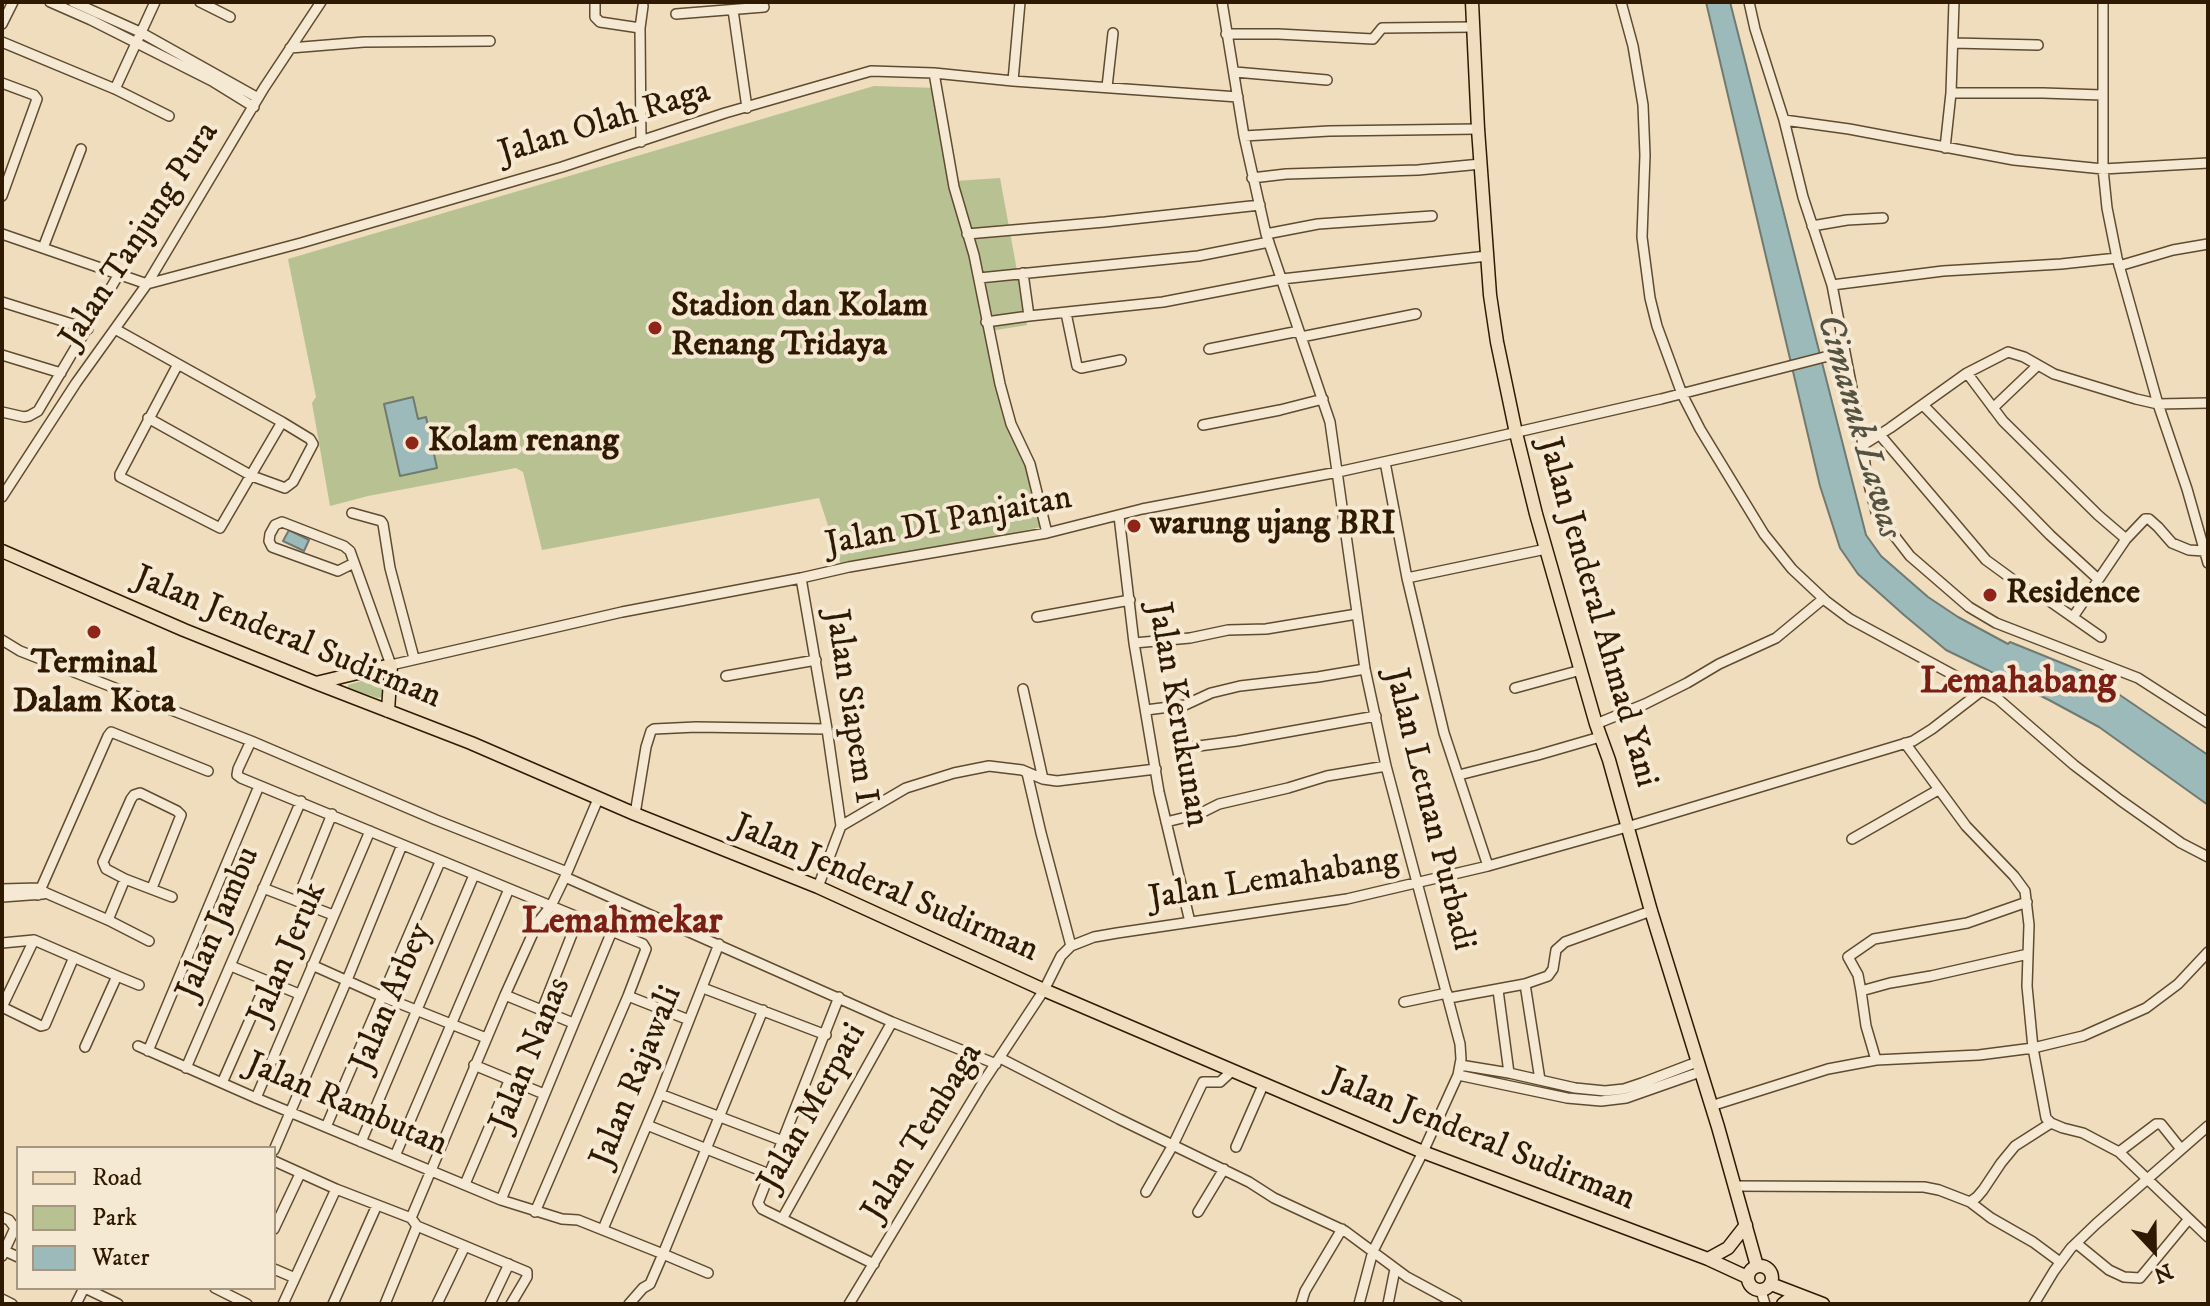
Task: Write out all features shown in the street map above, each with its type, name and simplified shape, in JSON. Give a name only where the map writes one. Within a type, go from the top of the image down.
[{"type":"main road","name":"Jalan Jenderal Ahmad Yani","points":[[1472,2],[1487,256],[1497,342],[1516,433],[1596,724],[1757,1266]]},
{"type":"main road","name":"Jalan Jenderal Sudirman","points":[[2,551],[184,630],[471,743],[598,799],[818,887],[1044,990],[1423,1152],[1708,1259],[1747,1277]]},
{"type":"main road","points":[[316,683],[391,665],[388,711]]},
{"type":"main road","points":[[1708,1259],[1728,1248],[1746,1225]]},
{"type":"main road","points":[[1766,1288],[1772,1274],[1769,1270],[1757,1266],[1751,1269],[1747,1277],[1751,1287],[1766,1288],[1823,1304]]},
{"type":"main road","points":[[1783,1304],[1807,1298]]},
{"type":"street","points":[[2,22],[13,2]]},
{"type":"street","points":[[50,2],[256,103]]},
{"type":"street","points":[[73,2],[140,32],[256,103]]},
{"type":"street","points":[[115,89],[155,2]]},
{"type":"street","points":[[200,2],[230,17]]},
{"type":"street","name":"Jalan Tanjung Pura","points":[[2,497],[147,284],[321,2]]},
{"type":"street","points":[[595,2],[595,17],[600,22],[640,28]]},
{"type":"street","points":[[1013,81],[1020,2]]},
{"type":"street","name":"Jalan Letnan Purbadi","points":[[1222,2],[1252,178],[1268,238],[1330,422],[1365,669],[1386,766],[1460,1044],[1459,1070]]},
{"type":"street","points":[[1621,2],[1633,46],[1643,105],[1642,237],[1644,264],[1657,326],[1682,394],[1700,429],[1764,534],[1792,569],[1823,599],[1857,624],[1984,689],[2120,800],[2181,843],[2208,857]]},
{"type":"street","points":[[1749,2],[1803,197],[1832,285],[1876,512],[1910,556],[1969,607],[1996,623],[2138,678],[2208,723]]},
{"type":"street","points":[[1945,148],[1951,93],[1954,2]]},
{"type":"street","points":[[2103,2],[2103,169],[2107,208],[2118,262],[2158,404],[2208,563]]},
{"type":"street","points":[[641,142],[640,28],[643,6]]},
{"type":"street","points":[[676,14],[764,7]]},
{"type":"street","points":[[733,10],[747,108]]},
{"type":"street","points":[[1226,34],[1373,39],[1382,28],[1473,27]]},
{"type":"street","points":[[1107,87],[1113,33]]},
{"type":"street","points":[[290,48],[364,42],[490,41]]},
{"type":"street","points":[[2,42],[115,89],[169,116]]},
{"type":"street","points":[[1953,43],[2038,45]]},
{"type":"street","name":"Jalan Olah Raga","points":[[147,284],[301,243],[871,71],[934,73],[1238,97]]},
{"type":"street","points":[[1235,72],[1327,80]]},
{"type":"street","points":[[934,73],[954,187],[979,278],[1006,408],[1030,464],[1047,533]]},
{"type":"street","points":[[2,83],[34,95],[37,101],[2,196]]},
{"type":"street","points":[[1951,93],[2102,95]]},
{"type":"street","points":[[1784,120],[2014,160],[2103,169],[2208,163]]},
{"type":"street","points":[[1244,136],[1329,131],[1478,129]]},
{"type":"street","points":[[43,248],[81,149]]},
{"type":"street","points":[[1252,178],[1481,164]]},
{"type":"street","points":[[967,234],[1260,205]]},
{"type":"street","points":[[979,278],[1198,256],[1318,224],[1432,216]]},
{"type":"street","points":[[1812,226],[1883,218]]},
{"type":"street","points":[[2,234],[147,284]]},
{"type":"street","points":[[1832,285],[1943,271],[2118,262],[2208,244]]},
{"type":"street","points":[[986,322],[1163,302],[1282,279],[1487,256]]},
{"type":"street","points":[[1023,273],[1029,316]]},
{"type":"street","points":[[2,412],[24,417],[34,414],[119,274]]},
{"type":"street","points":[[2,302],[88,329]]},
{"type":"street","points":[[1066,313],[1079,367],[1121,360]]},
{"type":"street","points":[[1209,349],[1416,314]]},
{"type":"street","points":[[115,329],[282,422],[313,444],[293,482],[285,488],[252,476],[148,418]]},
{"type":"street","name":"Jalan DI Panjaitan","points":[[391,665],[622,612],[849,567],[1047,533],[1142,509],[1385,462],[1682,394],[1844,352]]},
{"type":"street","points":[[1863,445],[1967,373],[2008,352],[2054,374],[2106,391],[2158,404],[2208,403]]},
{"type":"street","points":[[2,355],[61,373]]},
{"type":"street","points":[[178,364],[120,477],[220,528],[282,422]]},
{"type":"street","points":[[1993,408],[2037,366]]},
{"type":"street","points":[[1967,373],[2003,421],[2126,539]]},
{"type":"street","points":[[1203,425],[1323,399]]},
{"type":"street","points":[[1923,405],[2050,535],[2098,579]]},
{"type":"street","points":[[1880,435],[1986,560],[2101,637]]},
{"type":"street","points":[[1385,462],[1407,578],[1444,733],[1488,866]]},
{"type":"street","points":[[352,513],[383,524],[390,568],[414,658]]},
{"type":"street","name":"Jalan Kerukunan","points":[[1119,516],[1134,643],[1156,769],[1190,922]]},
{"type":"street","points":[[2073,617],[2126,539],[2147,518],[2172,543],[2189,550],[2204,551]]},
{"type":"street","points":[[354,563],[338,571],[272,547],[270,534],[275,525],[282,522],[350,551],[391,665]]},
{"type":"street","points":[[1407,578],[1546,549]]},
{"type":"street","name":"Jalan Siapem I","points":[[801,578],[841,826],[818,887]]},
{"type":"street","points":[[1596,724],[1645,704],[1719,664],[1776,638],[1823,599]]},
{"type":"street","points":[[1037,617],[1130,600]]},
{"type":"street","points":[[1134,643],[1190,638],[1239,628],[1266,629],[1357,614]]},
{"type":"street","points":[[2,640],[20,651],[251,741],[566,874],[892,1022],[998,1061],[1342,1229],[1391,1265],[1455,1303]]},
{"type":"street","points":[[726,676],[816,660]]},
{"type":"street","points":[[1146,710],[1185,705],[1211,693],[1240,686],[1365,669]]},
{"type":"street","points":[[1515,688],[1581,670]]},
{"type":"street","points":[[1023,689],[1043,779]]},
{"type":"street","name":"Jalan Lemahabang","points":[[1071,946],[1094,937],[1347,899],[1488,866],[1627,827],[1905,743],[1932,729],[1984,689]]},
{"type":"street","points":[[1191,747],[1376,716]]},
{"type":"street","points":[[635,814],[646,747],[654,729],[827,729]]},
{"type":"street","points":[[41,892],[111,732],[208,771]]},
{"type":"street","points":[[1459,775],[1600,737]]},
{"type":"street","points":[[251,741],[237,775],[643,944],[646,949],[628,996],[535,1212]]},
{"type":"street","points":[[1905,743],[1938,790],[1984,846],[2021,883],[2029,925],[2027,986],[2033,1048],[2046,1118],[2051,1123],[2083,1133],[2119,1152],[2208,1237]]},
{"type":"street","points":[[841,826],[906,788],[954,773],[995,765],[1022,770],[1043,779],[1067,780],[1156,769]]},
{"type":"street","points":[[1166,822],[1316,778],[1386,766]]},
{"type":"street","points":[[1027,773],[1071,946],[1061,956],[1044,990]]},
{"type":"street","points":[[148,1051],[259,786]]},
{"type":"street","points":[[1852,839],[1938,790]]},
{"type":"street","points":[[152,888],[181,815],[140,793],[131,799],[103,862],[106,869],[125,879],[172,897]]},
{"type":"street","points":[[385,1304],[431,1170],[474,1065],[538,922],[551,906],[566,874],[598,799]]},
{"type":"street","name":"Jalan Jambu","points":[[186,1068],[301,801]]},
{"type":"street","points":[[297,900],[332,814]]},
{"type":"street","name":"Jalan Jeruk","points":[[256,1098],[370,831]]},
{"type":"street","points":[[276,1146],[402,845]]},
{"type":"street","points":[[326,1127],[440,862]]},
{"type":"street","name":"Jalan Arbey","points":[[361,1142],[474,875]]},
{"type":"street","points":[[108,920],[125,879]]},
{"type":"street","points":[[263,888],[333,915]]},
{"type":"street","points":[[2,889],[41,892],[149,941]]},
{"type":"street","points":[[395,1156],[509,889]]},
{"type":"street","points":[[2,897],[41,892]]},
{"type":"street","points":[[1876,1060],[1866,1026],[1858,975],[1848,957],[1871,941],[1967,923],[2027,902]]},
{"type":"street","points":[[1404,1002],[1498,990],[1548,976],[1556,950],[1565,942],[1651,911]]},
{"type":"street","points":[[542,1010],[578,919]]},
{"type":"street","name":"Jalan Nanas","points":[[501,1200],[612,931]]},
{"type":"street","points":[[34,940],[2,1007],[41,1026],[45,1025],[74,957]]},
{"type":"street","points":[[2,943],[34,940],[139,985]]},
{"type":"street","name":"Jalan Rajawali","points":[[603,1229],[719,944]]},
{"type":"street","points":[[1711,1106],[1828,1069],[1876,1060],[1979,1055],[2033,1048],[2083,1036],[2146,1008],[2178,984],[2208,952]]},
{"type":"street","points":[[1861,991],[2028,954]]},
{"type":"street","points":[[312,965],[486,1038]]},
{"type":"street","points":[[231,966],[299,994]]},
{"type":"street","points":[[85,1047],[117,976]]},
{"type":"street","points":[[222,1083],[267,981]]},
{"type":"street","points":[[1525,984],[1540,1080]]},
{"type":"street","points":[[703,988],[826,1035]]},
{"type":"street","name":"Jalan Tembaga","points":[[849,1304],[1044,990]]},
{"type":"street","points":[[1498,990],[1509,1073]]},
{"type":"street","points":[[505,995],[573,1023]]},
{"type":"street","points":[[628,996],[689,1020]]},
{"type":"street","points":[[839,997],[758,1203],[762,1209],[874,1264]]},
{"type":"street","points":[[629,1304],[650,1284],[763,1010]]},
{"type":"street","name":"Jalan Merpati","points":[[782,1219],[892,1022]]},
{"type":"street","name":"Jalan Rambutan","points":[[138,1046],[501,1200],[535,1212],[578,1220],[708,1273]]},
{"type":"street","points":[[474,1065],[544,1094]]},
{"type":"street","points":[[1459,1070],[1567,1098],[1601,1101],[1626,1098],[1699,1067]]},
{"type":"street","points":[[1459,1070],[1509,1073],[1575,1088],[1615,1091],[1699,1067]]},
{"type":"street","points":[[1359,1304],[1375,1253],[1459,1070]]},
{"type":"street","points":[[1146,1192],[1203,1082],[1220,1082],[1232,1071]]},
{"type":"street","points":[[465,1184],[509,1081]]},
{"type":"street","points":[[1236,1147],[1264,1083]]},
{"type":"street","points":[[660,1094],[783,1141]]},
{"type":"street","points":[[1970,1202],[1983,1190],[2015,1146],[2051,1123]]},
{"type":"street","points":[[2119,1152],[2156,1124],[2161,1124],[2181,1149]]},
{"type":"street","points":[[647,1125],[769,1174]]},
{"type":"street","points":[[2034,1304],[2060,1262],[2076,1243],[2208,1126]]},
{"type":"street","points":[[276,1162],[528,1274],[511,1304]]},
{"type":"street","points":[[1198,1212],[1224,1169]]},
{"type":"street","points":[[276,1225],[300,1174]]},
{"type":"street","points":[[1735,1186],[1924,1187],[1939,1190],[1970,1202],[2060,1262]]},
{"type":"street","points":[[283,1304],[336,1189]]},
{"type":"street","points":[[333,1304],[377,1205]]},
{"type":"street","points":[[2,1217],[14,1223],[15,1228],[3,1253]]},
{"type":"street","points":[[2076,1243],[2109,1270],[2124,1277],[2138,1278],[2188,1220]]},
{"type":"street","points":[[1301,1304],[1305,1291],[1342,1229]]},
{"type":"street","points":[[437,1304],[465,1246]]},
{"type":"street","points":[[490,1304],[509,1264]]},
{"type":"street","points":[[1388,1304],[1391,1265]]},
{"type":"street","points":[[276,1270],[295,1278]]},
{"type":"street","points":[[1765,1304],[1766,1288]]},
{"type":"street","points":[[88,1290],[118,1304]]},
{"type":"street","points":[[219,1290],[247,1304]]},
{"type":"street","points":[[2,1299],[12,1304]]},
{"type":"green space","name":"Stadion dan Kolam Renang Tridaya","points":[[874,86],[937,88],[955,181],[1000,178],[1027,325],[990,331],[1008,410],[1029,452],[1051,525],[842,568],[819,498],[542,550],[523,472],[516,468],[330,506],[312,403],[316,397],[288,259]]},
{"type":"green space","points":[[379,676],[385,680],[383,697],[348,688],[348,685]]},
{"type":"water","points":[[1706,2],[1730,2],[1866,535],[1881,556],[1928,597],[1958,617],[2008,644],[2010,642],[2089,674],[2208,755],[2208,805],[2099,727],[1946,650],[1858,574],[1840,548],[1820,486]]},
{"type":"water","name":"Kolam renang","points":[[413,397],[418,419],[426,417],[437,468],[400,476],[384,404]]},
{"type":"water","points":[[289,530],[309,540],[304,551],[283,541]]},
{"type":"place","name":"Stadion dan Kolam Renang Tridaya","points":[[655,328]]},
{"type":"place","name":"Kolam renang","points":[[412,443]]},
{"type":"place","name":"warung ujang BRI","points":[[1134,526]]},
{"type":"place","name":"Residence","points":[[1990,595]]},
{"type":"place","name":"Terminal Dalam Kota","points":[[94,632]]},
{"type":"district","name":"Lemahabang","points":[[2018,684]]},
{"type":"district","name":"Lemahmekar","points":[[622,924]]},
{"type":"water label","name":"Cimanuk Lawas","points":[[1857,427]]}]
